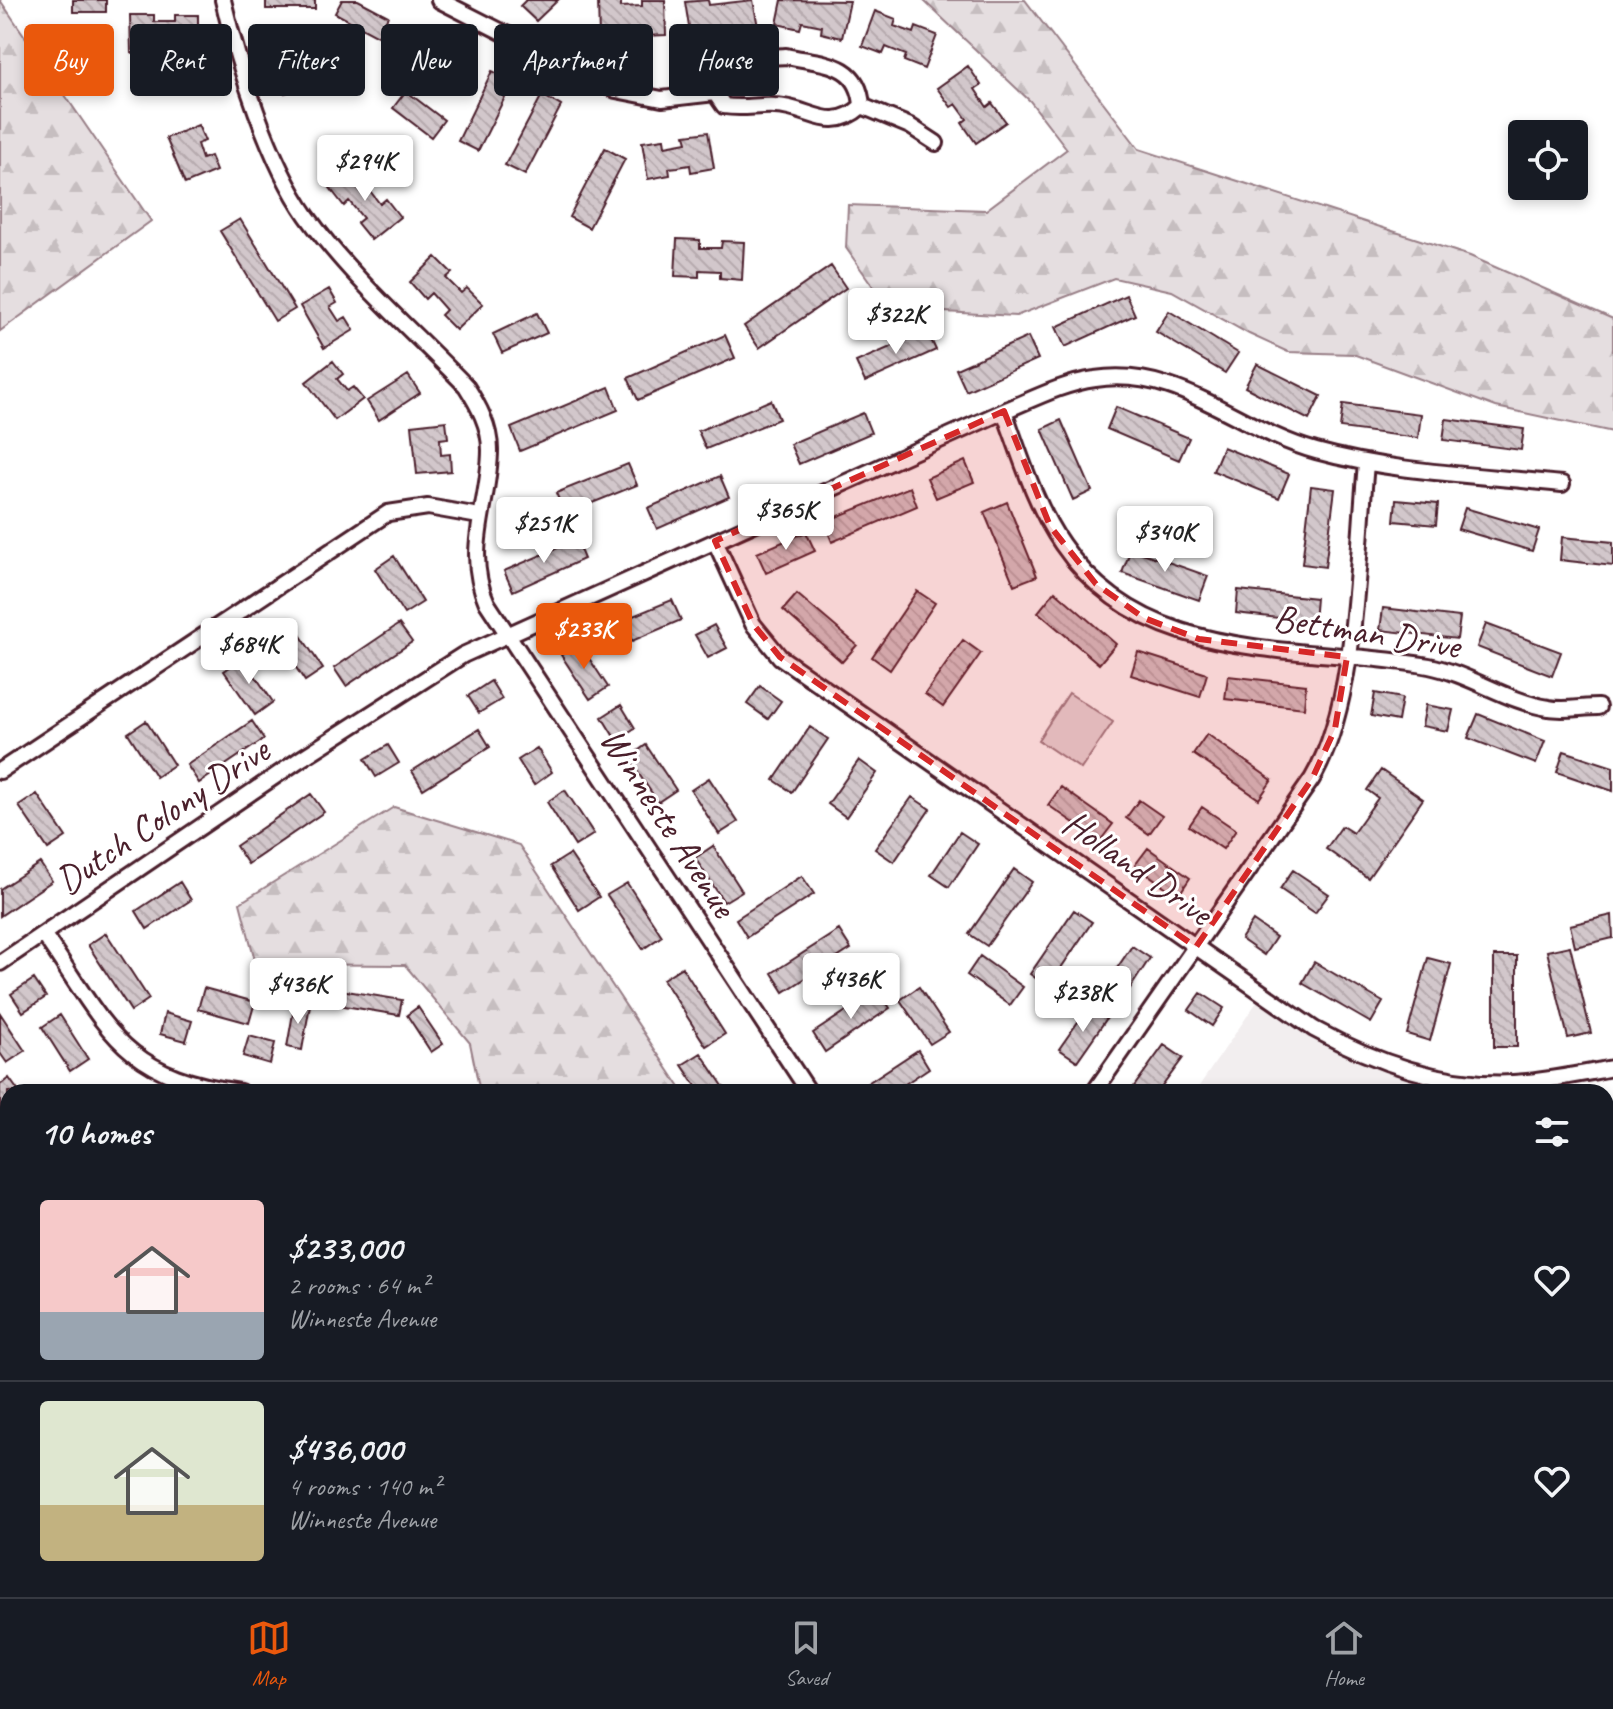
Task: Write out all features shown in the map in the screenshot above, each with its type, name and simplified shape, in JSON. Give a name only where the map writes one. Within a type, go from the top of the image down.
[{"type":"street","name":"Winneste Avenue","points":[[223,0],[254,100],[286,183],[331,246],[466,386],[478,406],[490,450],[479,516],[476,574],[487,603],[804,1084]]},
{"type":"street","points":[[439,0],[616,90],[662,99],[688,96]]},
{"type":"street","points":[[779,56],[846,70],[856,79],[862,106]]},
{"type":"street","points":[[717,96],[724,106],[742,109],[775,106],[827,121],[848,118],[862,106]]},
{"type":"street","points":[[862,106],[910,126],[936,143]]},
{"type":"street","name":"Dutch Colony Drive","points":[[0,963],[312,751],[463,655],[1004,411],[1092,379],[1139,377],[1184,389],[1284,440],[1366,464],[1562,484]]},
{"type":"street","name":"Bettman Drive","points":[[1004,411],[1050,526],[1080,568],[1118,603],[1144,618],[1199,639],[1433,667],[1549,708],[1598,707]]},
{"type":"street","points":[[1100,1084],[1323,758],[1339,714],[1366,464]]},
{"type":"street","points":[[1,768],[376,520],[415,507],[479,516]]},
{"type":"street","name":"Holland Drive","points":[[715,541],[753,624],[780,657],[1314,1029],[1357,1051],[1415,1072],[1464,1080],[1525,1083],[1613,1068]]},
{"type":"street","points":[[44,935],[110,1030],[141,1061],[180,1081],[196,1084]]},
{"type":"highlighted area","points":[[1004,411],[1050,526],[1096,584],[1144,618],[1199,639],[1347,657],[1335,729],[1312,779],[1196,947],[780,657],[753,624],[715,541]]},
{"type":"shaded area","points":[[1263,993],[1314,1029],[1415,1072],[1525,1083],[1525,1084],[1200,1084]]},
{"type":"green space","points":[[0,0],[24,35],[24,96],[66,96],[151,221],[0,331]]},
{"type":"green space","points":[[923,0],[1025,0],[1139,149],[1470,256],[1613,319],[1613,432],[1496,407],[1353,354],[1288,352],[1172,291],[1114,278],[1016,316],[889,309],[846,248],[848,205],[986,210],[1067,149],[1030,101]]},
{"type":"green space","points":[[1069,693],[1113,722],[1081,769],[1038,740]]},
{"type":"green space","points":[[394,807],[519,845],[678,1084],[478,1084],[470,1043],[405,965],[256,964],[240,903]]},
{"type":"building","points":[[73,0],[106,0],[106,12],[73,12]]},
{"type":"building","points":[[266,0],[315,0],[315,9],[266,9]]},
{"type":"building","points":[[342,0],[358,0],[388,16],[381,24],[378,36],[365,29],[365,24],[356,24],[335,13]]},
{"type":"building","points":[[526,0],[558,0],[536,21],[520,6]]},
{"type":"building","points":[[598,0],[621,0],[621,7],[642,6],[642,0],[665,0],[666,35],[653,36],[653,24],[599,24]]},
{"type":"building","points":[[708,0],[709,5],[753,0],[757,24],[689,24],[685,2]]},
{"type":"building","points":[[782,0],[850,1],[842,38],[821,33],[822,26],[802,22],[800,29],[777,24]]},
{"type":"building","points":[[875,11],[896,19],[894,26],[914,33],[916,27],[937,35],[924,69],[904,61],[906,55],[886,47],[883,54],[862,46]]},
{"type":"building","points":[[130,15],[154,15],[154,22],[175,22],[175,15],[198,15],[198,24],[130,24]]},
{"type":"building","points":[[968,66],[981,85],[975,89],[987,107],[992,103],[1006,122],[976,143],[962,123],[967,119],[956,104],[951,107],[937,88]]},
{"type":"building","points":[[494,72],[494,96],[506,96],[478,151],[458,141]]},
{"type":"building","points":[[402,96],[413,96],[444,120],[431,137],[393,108]]},
{"type":"building","points":[[541,96],[561,106],[525,175],[505,165]]},
{"type":"building","points":[[198,125],[205,141],[197,144],[202,159],[210,156],[216,171],[185,184],[166,138]]},
{"type":"building","points":[[708,132],[714,168],[691,172],[690,165],[669,168],[670,175],[648,179],[642,142],[664,139],[665,146],[687,142],[685,135]]},
{"type":"building","points":[[605,148],[625,159],[589,228],[569,217]]},
{"type":"building","points":[[359,165],[373,182],[367,187],[380,204],[386,199],[400,217],[371,240],[357,223],[363,218],[349,201],[344,206],[330,188]]},
{"type":"building","points":[[240,219],[295,309],[275,321],[220,231]]},
{"type":"building","points":[[677,239],[700,240],[700,248],[721,248],[722,241],[744,242],[742,280],[720,278],[720,271],[699,270],[699,277],[675,276]]},
{"type":"building","points":[[436,257],[452,273],[446,278],[461,293],[467,288],[483,304],[456,330],[441,315],[446,310],[431,293],[425,299],[410,282]]},
{"type":"building","points":[[831,266],[846,288],[759,348],[744,326]]},
{"type":"building","points":[[329,289],[337,303],[330,307],[339,321],[346,317],[354,330],[324,348],[300,306]]},
{"type":"building","points":[[1126,295],[1135,315],[1065,347],[1056,327]]},
{"type":"building","points":[[1169,311],[1238,353],[1225,373],[1156,332]]},
{"type":"building","points":[[537,313],[547,333],[502,353],[493,334]]},
{"type":"building","points":[[927,331],[936,350],[865,382],[856,362]]},
{"type":"building","points":[[725,335],[735,358],[638,400],[628,378]]},
{"type":"building","points":[[1028,337],[1038,359],[966,391],[956,369]]},
{"type":"building","points":[[333,361],[343,374],[337,379],[347,391],[353,387],[363,399],[335,420],[306,382]]},
{"type":"building","points":[[1257,364],[1321,396],[1309,420],[1245,387]]},
{"type":"building","points":[[408,375],[420,393],[379,420],[367,401]]},
{"type":"building","points":[[609,387],[618,410],[520,451],[511,428]]},
{"type":"building","points":[[771,400],[779,419],[706,449],[698,431]]},
{"type":"building","points":[[1343,404],[1421,414],[1418,438],[1340,428]]},
{"type":"building","points":[[1116,407],[1189,438],[1179,460],[1107,429]]},
{"type":"building","points":[[863,413],[871,433],[799,464],[790,444]]},
{"type":"building","points":[[1446,419],[1524,429],[1521,450],[1443,440]]},
{"type":"building","points":[[1061,420],[1092,491],[1073,500],[1042,429]]},
{"type":"building","points":[[446,421],[448,438],[440,439],[441,455],[450,454],[451,471],[417,474],[412,425]]},
{"type":"building","points":[[1223,447],[1289,474],[1279,498],[1213,471]]},
{"type":"building","points":[[965,461],[974,482],[936,498],[927,478]]},
{"type":"building","points":[[628,464],[637,485],[565,514],[556,493]]},
{"type":"building","points":[[720,476],[729,497],[657,529],[648,508]]},
{"type":"building","points":[[1311,486],[1335,489],[1325,567],[1302,564]]},
{"type":"building","points":[[910,487],[917,506],[832,542],[824,522]]},
{"type":"building","points":[[1396,500],[1438,504],[1436,525],[1394,521]]},
{"type":"building","points":[[1007,502],[1037,576],[1014,585],[984,512]]},
{"type":"building","points":[[1465,508],[1539,530],[1532,551],[1458,529]]},
{"type":"building","points":[[806,532],[815,551],[766,573],[757,553]]},
{"type":"building","points":[[1562,537],[1613,542],[1613,566],[1560,560]]},
{"type":"building","points":[[576,540],[584,559],[513,591],[504,571]]},
{"type":"building","points":[[1131,549],[1208,576],[1199,600],[1122,573]]},
{"type":"building","points":[[394,556],[423,602],[404,614],[375,569]]},
{"type":"building","points":[[1238,590],[1316,598],[1314,622],[1236,613]]},
{"type":"building","points":[[917,591],[935,603],[890,670],[872,657]]},
{"type":"building","points":[[1055,591],[1116,644],[1099,664],[1038,612]]},
{"type":"building","points":[[797,594],[857,645],[842,662],[783,610]]},
{"type":"building","points":[[672,600],[681,620],[632,641],[623,620]]},
{"type":"building","points":[[1383,608],[1460,617],[1457,639],[1380,630]]},
{"type":"building","points":[[293,624],[323,669],[305,681],[275,636]]},
{"type":"building","points":[[399,624],[412,642],[346,686],[334,668]]},
{"type":"building","points":[[1486,624],[1561,652],[1552,676],[1477,647]]},
{"type":"building","points":[[714,625],[727,648],[708,658],[695,635]]},
{"type":"building","points":[[963,640],[981,653],[943,707],[925,694]]},
{"type":"building","points":[[579,643],[608,687],[590,699],[561,655]]},
{"type":"building","points":[[1138,652],[1207,674],[1200,697],[1131,675]]},
{"type":"building","points":[[243,658],[273,702],[255,715],[224,671]]},
{"type":"building","points":[[1228,676],[1306,685],[1304,708],[1225,699]]},
{"type":"building","points":[[491,681],[502,699],[479,713],[468,696]]},
{"type":"building","points":[[760,686],[781,701],[768,719],[747,704]]},
{"type":"building","points":[[1375,693],[1402,698],[1398,721],[1371,716]]},
{"type":"building","points":[[621,705],[635,728],[616,740],[602,717]]},
{"type":"building","points":[[1426,705],[1453,710],[1448,731],[1422,726]]},
{"type":"building","points":[[1478,714],[1545,741],[1536,764],[1468,738]]},
{"type":"building","points":[[146,721],[174,765],[156,777],[128,733]]},
{"type":"building","points":[[252,721],[264,739],[199,783],[187,765]]},
{"type":"building","points":[[810,727],[828,739],[792,792],[774,780]]},
{"type":"building","points":[[479,729],[490,747],[423,789],[412,771]]},
{"type":"building","points":[[1207,734],[1272,780],[1259,799],[1193,754]]},
{"type":"building","points":[[388,745],[399,763],[376,777],[365,759]]},
{"type":"building","points":[[646,745],[676,790],[658,802],[628,758]]},
{"type":"building","points":[[537,748],[552,772],[534,785],[518,760]]},
{"type":"building","points":[[1564,751],[1613,767],[1613,791],[1557,772]]},
{"type":"building","points":[[859,760],[877,773],[846,817],[828,804]]},
{"type":"building","points":[[1381,770],[1423,799],[1368,878],[1326,849],[1342,826],[1353,833],[1378,798],[1367,790]]},
{"type":"building","points":[[709,778],[738,822],[719,834],[691,790]]},
{"type":"building","points":[[1061,787],[1113,824],[1100,841],[1048,805]]},
{"type":"building","points":[[565,790],[594,834],[575,846],[547,802]]},
{"type":"building","points":[[37,794],[66,837],[48,849],[19,806]]},
{"type":"building","points":[[311,794],[324,812],[248,864],[236,846]]},
{"type":"building","points":[[912,797],[930,809],[894,862],[875,849]]},
{"type":"building","points":[[1139,800],[1162,816],[1149,834],[1126,818]]},
{"type":"building","points":[[1202,807],[1236,830],[1223,849],[1189,826]]},
{"type":"building","points":[[960,832],[978,844],[949,887],[931,875]]},
{"type":"building","points":[[713,846],[742,891],[724,902],[695,858]]},
{"type":"building","points":[[1148,848],[1190,878],[1178,896],[1135,865]]},
{"type":"building","points":[[570,854],[599,897],[579,910],[551,866]]},
{"type":"building","points":[[40,863],[52,881],[0,916],[0,889]]},
{"type":"building","points":[[1014,869],[1032,882],[987,946],[969,934]]},
{"type":"building","points":[[1293,870],[1329,894],[1315,913],[1280,889]]},
{"type":"building","points":[[802,876],[814,894],[747,937],[736,919]]},
{"type":"building","points":[[180,882],[191,900],[147,929],[136,911]]},
{"type":"building","points":[[627,883],[662,936],[643,949],[607,895]]},
{"type":"building","points":[[1074,910],[1092,922],[1048,987],[1030,974]]},
{"type":"building","points":[[1612,915],[1613,938],[1575,947],[1570,925]]},
{"type":"building","points":[[1253,921],[1276,937],[1264,955],[1241,939]]},
{"type":"building","points":[[839,930],[851,949],[784,992],[772,973]]},
{"type":"building","points":[[106,933],[149,999],[131,1011],[88,945]]},
{"type":"building","points":[[1132,946],[1150,958],[1121,1002],[1103,989]]},
{"type":"building","points":[[1570,946],[1591,1033],[1568,1038],[1547,951]]},
{"type":"building","points":[[980,956],[1023,987],[1010,1005],[967,975]]},
{"type":"building","points":[[1494,956],[1517,956],[1517,1047],[1494,1047]]},
{"type":"building","points":[[1428,958],[1451,964],[1430,1041],[1407,1034]]},
{"type":"building","points":[[1314,962],[1383,1002],[1371,1023],[1302,983]]},
{"type":"building","points":[[682,967],[725,1034],[706,1046],[663,979]]},
{"type":"building","points":[[34,979],[46,997],[23,1012],[11,994]]},
{"type":"building","points":[[316,986],[402,1000],[399,1015],[314,1001]]},
{"type":"building","points":[[919,987],[949,1032],[930,1044],[900,1000]]},
{"type":"building","points":[[204,988],[255,1002],[249,1023],[198,1009]]},
{"type":"building","points":[[878,990],[890,1008],[825,1052],[813,1033]]},
{"type":"building","points":[[1201,993],[1224,1008],[1212,1026],[1189,1010]]},
{"type":"building","points":[[295,1002],[310,1005],[302,1050],[287,1047]]},
{"type":"building","points":[[1089,1006],[1107,1018],[1077,1061],[1059,1049]]},
{"type":"building","points":[[418,1007],[443,1044],[431,1052],[407,1015]]},
{"type":"building","points":[[0,1013],[25,1051],[7,1063],[0,1053]]},
{"type":"building","points":[[165,1013],[192,1021],[186,1041],[160,1034]]},
{"type":"building","points":[[60,1015],[88,1059],[70,1071],[42,1027]]},
{"type":"building","points":[[249,1036],[275,1043],[270,1064],[243,1056]]},
{"type":"building","points":[[1164,1045],[1183,1058],[1164,1084],[1136,1084]]},
{"type":"building","points":[[918,1050],[929,1068],[905,1084],[866,1084]]},
{"type":"building","points":[[701,1053],[722,1084],[695,1084],[682,1065]]}]
